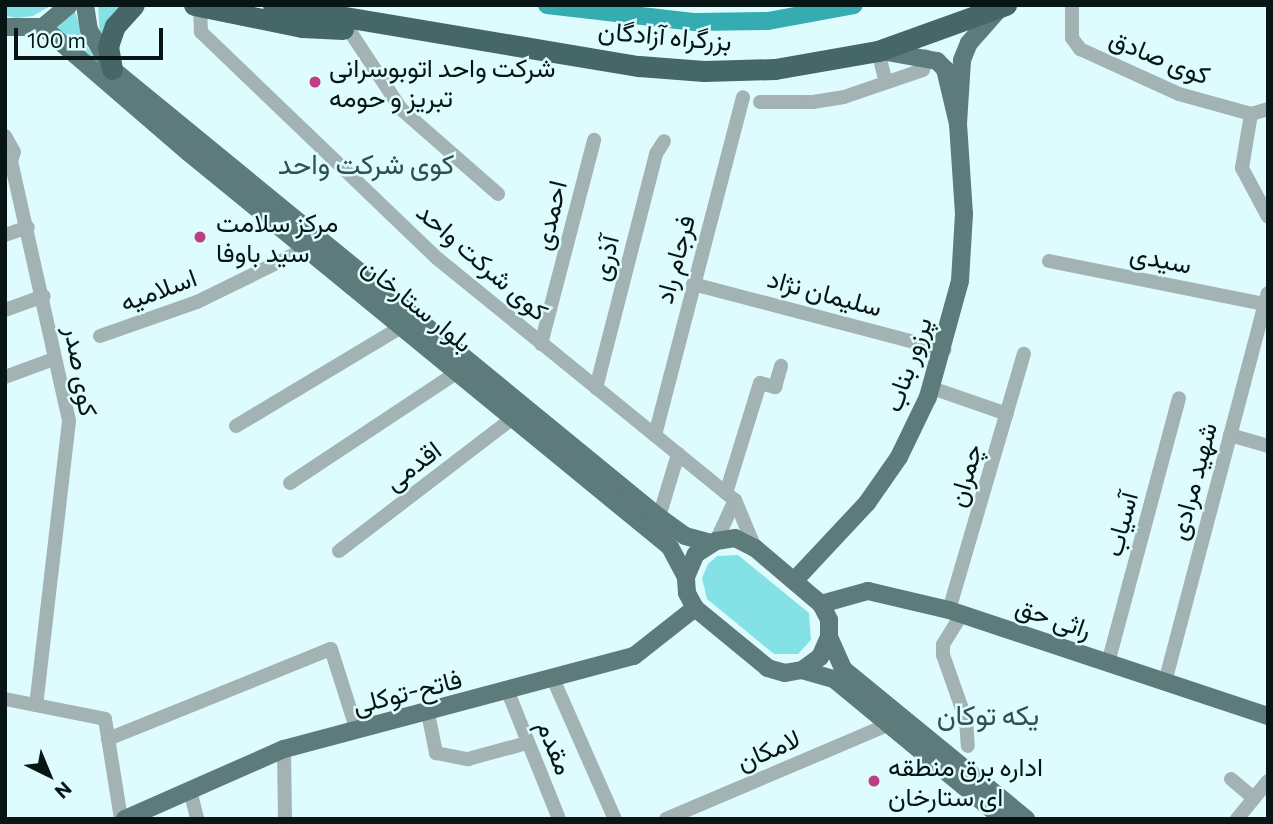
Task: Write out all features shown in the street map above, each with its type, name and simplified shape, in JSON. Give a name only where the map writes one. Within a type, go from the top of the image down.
[{"type":"highway","points":[[112,69],[108,46],[111,36],[134,5]]},
{"type":"highway","name":"بزرگراه آزادگان","points":[[273,5],[639,66],[704,71],[775,69],[878,51],[1003,6]]},
{"type":"highway","points":[[197,6],[302,27],[349,30],[398,25]]},
{"type":"main road","points":[[5,27],[43,27],[69,5]]},
{"type":"main road","name":"بلوار ستارخان","points":[[85,5],[89,30],[112,69],[659,517],[685,536],[714,542],[735,538],[755,548]]},
{"type":"main road","points":[[958,124],[962,60],[969,43],[1003,6]]},
{"type":"main road","name":"بلوار ستارخان","points":[[43,27],[670,547],[686,577],[695,608]]},
{"type":"main road","points":[[878,51],[926,56],[945,69],[958,124]]},
{"type":"main road","name":"پرزور بناب","points":[[794,581],[867,503],[899,457],[932,388],[945,350],[960,281],[963,227],[958,124]]},
{"type":"main road","points":[[686,577],[695,554],[714,542]]},
{"type":"main road","points":[[755,548],[821,604],[829,620],[829,638],[843,669],[1026,819]]},
{"type":"main road","name":"راثی حق","points":[[821,604],[868,591],[956,612],[1268,716]]},
{"type":"main road","points":[[695,608],[768,668],[785,673],[802,670],[834,679],[1003,819]]},
{"type":"main road","name":"فاتح-توکلی","points":[[123,819],[284,749],[554,681],[634,656],[695,608]]},
{"type":"main road","points":[[802,670],[820,657],[829,638]]},
{"type":"street","name":"کوی صادق","points":[[1072,5],[1072,38],[1080,49],[1179,94],[1251,114]]},
{"type":"street","name":"کوی شرکت واحد","points":[[197,6],[201,32],[438,260],[731,496]]},
{"type":"street","points":[[349,30],[401,109],[498,194]]},
{"type":"street","points":[[878,51],[886,82]]},
{"type":"street","points":[[760,102],[813,102],[886,82],[923,70],[926,56]]},
{"type":"street","name":"فرجام راد","points":[[655,435],[743,97]]},
{"type":"street","points":[[1268,109],[1251,114],[1242,168],[1268,217]]},
{"type":"street","name":"کوی صدر","points":[[5,136],[14,152],[8,162],[28,227],[69,421],[36,705]]},
{"type":"street","name":"احمدی","points":[[541,344],[594,140]]},
{"type":"street","name":"آذری","points":[[596,388],[656,154],[664,141]]},
{"type":"street","points":[[5,235],[28,227]]},
{"type":"street","name":"اسلامیه","points":[[100,336],[197,302],[307,248]]},
{"type":"street","name":"سیدی","points":[[1049,261],[1266,298]]},
{"type":"street","name":"سلیمان نژاد","points":[[693,284],[945,350]]},
{"type":"street","points":[[5,310],[44,296]]},
{"type":"street","name":"شهید مرادی","points":[[1165,682],[1266,298]]},
{"type":"street","points":[[236,426],[403,326]]},
{"type":"street","name":"چمران","points":[[968,747],[966,720],[943,655],[943,645],[956,612],[1024,354]]},
{"type":"street","points":[[5,377],[54,359]]},
{"type":"street","points":[[714,542],[731,496],[760,383],[775,387],[781,366]]},
{"type":"street","points":[[290,483],[459,371]]},
{"type":"street","points":[[932,388],[1007,414]]},
{"type":"street","name":"آسیاب","points":[[1108,663],[1179,398]]},
{"type":"street","name":"اقدمی","points":[[339,551],[514,417]]},
{"type":"street","points":[[1230,435],[1268,446]]},
{"type":"street","points":[[659,517],[678,454]]},
{"type":"street","points":[[731,496],[755,548]]},
{"type":"street","points":[[108,739],[331,649],[357,731]]},
{"type":"street","points":[[554,681],[615,819]]},
{"type":"street","name":"مقدم","points":[[508,692],[559,819]]},
{"type":"street","points":[[5,699],[105,719],[123,819]]},
{"type":"street","points":[[428,713],[436,753],[468,759],[527,743]]},
{"type":"street","name":"لامکان","points":[[666,819],[890,724]]},
{"type":"street","points":[[284,749],[285,819]]},
{"type":"street","points":[[1231,779],[1254,798]]},
{"type":"street","points":[[1237,819],[1268,781]]},
{"type":"street","points":[[190,790],[197,819]]},
{"type":"shaded area","points":[[5,5],[52,5],[33,16],[17,18],[5,16]]},
{"type":"shaded area","points":[[98,5],[122,5],[100,37]]},
{"type":"shaded area","points":[[74,9],[88,48],[116,79],[57,27]]},
{"type":"shaded area","points":[[738,555],[809,613],[811,640],[798,654],[774,654],[707,599],[702,578],[708,564],[717,556]]},
{"type":"waterway","points":[[547,5],[695,22],[768,21],[854,5]]},
{"type":"place","name":"شرکت واحد اتوبوسرانی تبریز و حومه","points":[[315,82]]},
{"type":"place","name":"مرکز سلامت سید باوفا","points":[[200,237]]},
{"type":"place","name":"اداره برق منطقه ای ستارخان","points":[[874,781]]},
{"type":"district","name":"کوی شرکت واحد","points":[[366,163]]},
{"type":"district","name":"یکه توکان","points":[[988,714]]}]
